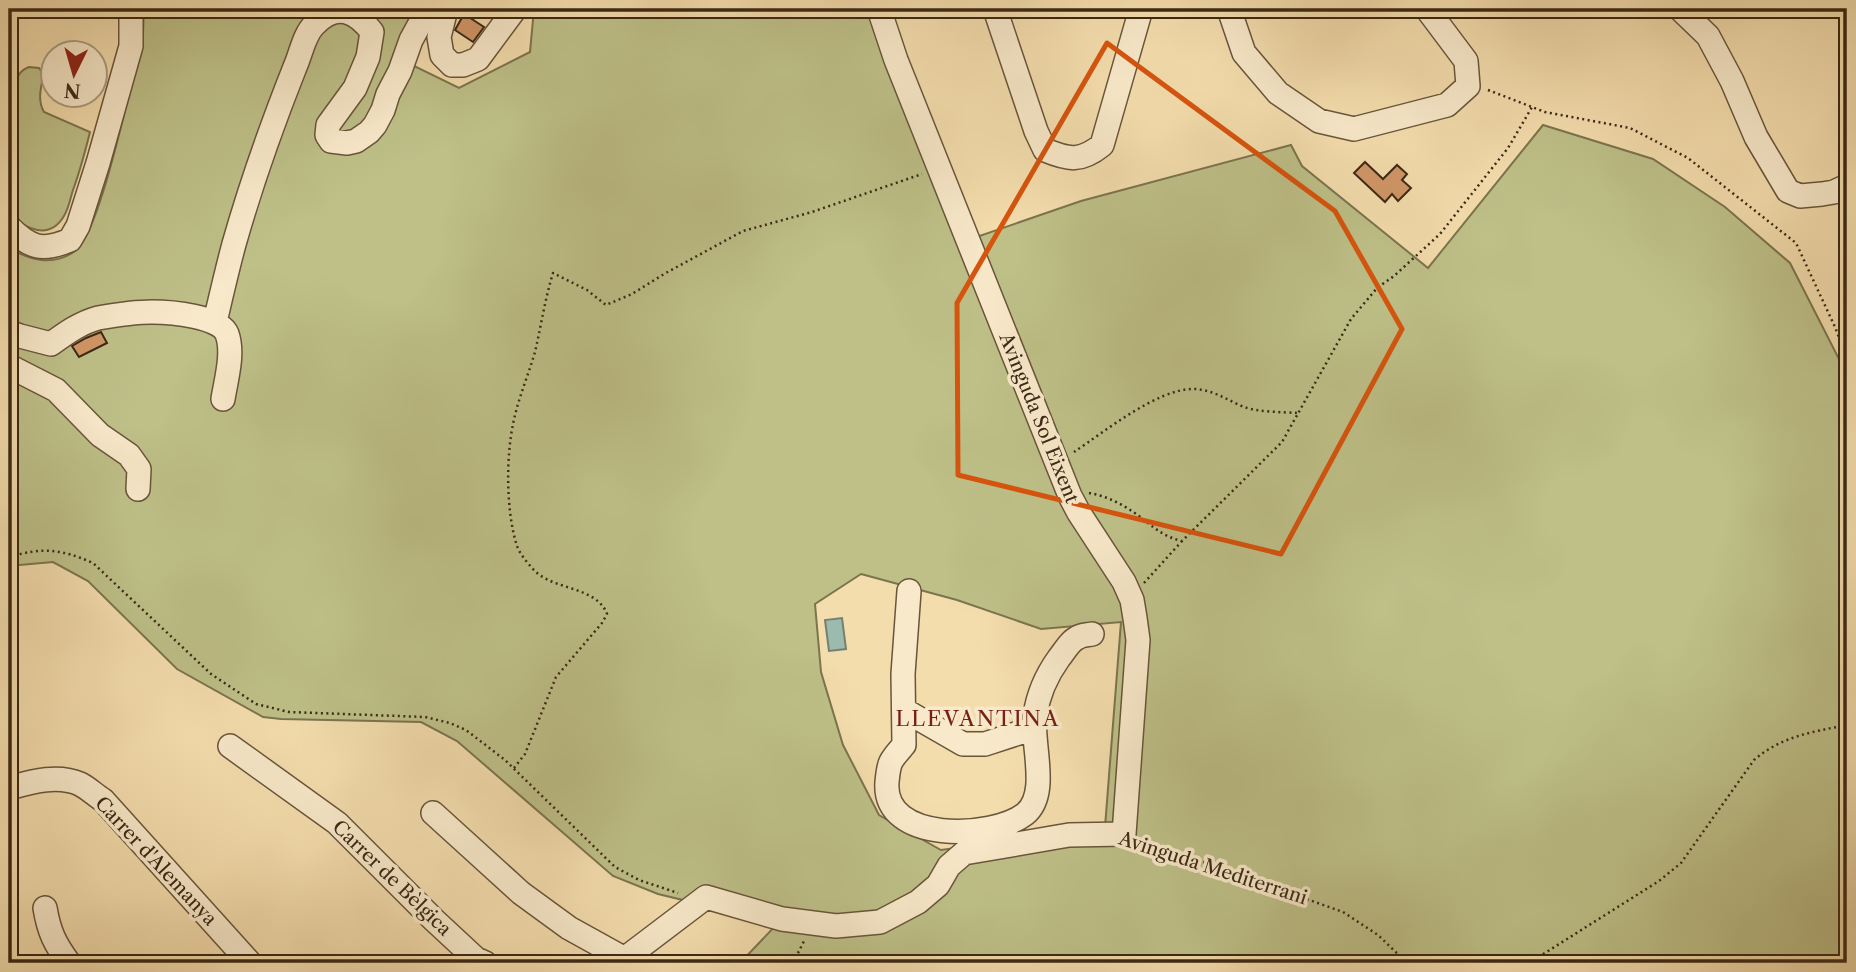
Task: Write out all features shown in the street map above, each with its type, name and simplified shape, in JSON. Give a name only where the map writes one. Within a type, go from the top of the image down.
[{"type":"street","points":[[9,227],[22,240],[40,247],[55,247],[70,240],[78,226],[131,46],[131,9]]},
{"type":"street","points":[[215,322],[234,244],[259,166],[300,51],[311,28],[335,11],[349,12],[363,20],[372,32],[368,58],[355,88],[328,125],[327,135],[331,141],[347,143],[362,138],[375,125],[411,40],[428,9]]},
{"type":"street","points":[[446,9],[439,37],[442,55],[452,65],[463,65],[478,59],[515,9]]},
{"type":"street","name":"Avinguda Sol Eixent","points":[[879,9],[896,60],[1070,496],[1124,582],[1129,595],[1138,640],[1124,834]]},
{"type":"street","points":[[995,9],[1036,131],[1045,150],[1064,158],[1079,158],[1102,145],[1141,9]]},
{"type":"street","points":[[1229,9],[1244,53],[1278,93],[1319,121],[1354,129],[1447,106],[1468,86],[1466,61],[1427,9]]},
{"type":"street","points":[[1679,9],[1708,36],[1732,80],[1756,137],[1788,191],[1800,196],[1834,192],[1847,186]]},
{"type":"street","points":[[9,332],[51,344],[81,324],[98,318],[127,314],[153,312],[215,322],[226,332],[229,349],[223,399]]},
{"type":"street","points":[[9,366],[56,390],[100,435],[129,455],[139,469],[138,489]]},
{"type":"street","points":[[909,591],[904,674],[904,746],[889,762],[886,788],[890,806],[906,821],[961,842],[1015,822],[1030,810],[1038,785],[1034,728],[1039,694],[1049,672],[1076,638],[1092,634]]},
{"type":"street","points":[[904,710],[963,744],[985,744],[1034,728]]},
{"type":"street","name":"Carrer de Bèlgica","points":[[230,746],[337,823],[434,920],[476,959],[485,963]]},
{"type":"street","name":"Carrer d'Alemanya","points":[[9,788],[39,780],[66,779],[81,785],[103,800],[250,963]]},
{"type":"street","points":[[433,813],[521,894],[622,961],[706,897],[782,919],[836,926],[880,922],[918,902],[938,885],[961,842]]},
{"type":"street","name":"Avinguda Mediterrani","points":[[961,842],[1124,834]]},
{"type":"street","points":[[45,908],[48,928],[69,963]]},
{"type":"path","points":[[1468,86],[1491,91],[1545,112],[1630,128],[1688,158],[1797,243],[1847,359]]},
{"type":"path","points":[[1129,595],[1140,589],[1182,541],[1282,442],[1351,319],[1377,288],[1440,234],[1508,148],[1532,107]]},
{"type":"path","points":[[514,768],[526,754],[556,677],[607,614],[604,606],[588,595],[535,572],[517,545],[511,515],[508,472],[513,423],[529,374],[544,300],[553,274],[587,290],[606,305],[632,294],[743,231],[812,212],[939,169]]},
{"type":"path","points":[[1056,463],[1167,394],[1193,389],[1219,394],[1246,408],[1298,413]]},
{"type":"path","points":[[1070,496],[1082,492],[1113,500],[1163,535],[1182,541]]},
{"type":"path","points":[[9,557],[28,551],[48,550],[69,552],[93,563],[211,674],[256,704],[289,712],[425,717],[466,730],[514,768],[615,867],[670,892],[706,897]]},
{"type":"path","points":[[1529,963],[1659,881],[1681,863],[1754,760],[1767,749],[1802,735],[1847,725]]},
{"type":"path","name":"Avinguda Mediterrani","points":[[1124,834],[1343,912],[1378,935],[1409,963]]},
{"type":"path","points":[[793,963],[811,923]]},
{"type":"path","points":[[1343,963],[1374,957],[1403,959]]},
{"type":"highlighted area","points":[[1107,43],[1335,211],[1402,329],[1281,554],[958,475],[957,303]]},
{"type":"green space","points":[[144,9],[425,9],[414,66],[459,88],[530,52],[534,9],[869,9],[962,242],[1081,201],[1291,145],[1302,166],[1428,268],[1543,125],[1653,159],[1725,207],[1790,263],[1839,359],[1847,389],[1847,963],[740,963],[778,923],[658,894],[613,876],[457,741],[421,722],[263,717],[177,669],[88,581],[53,562],[9,566],[9,248],[25,256],[50,260],[67,256],[83,241],[100,202],[114,153],[141,48]],"holes":[[[861,574],[957,600],[1041,629],[1121,622],[1105,827],[941,850],[879,815],[843,745],[821,672],[815,604]]]},
{"type":"green space","points":[[29,67],[38,68],[38,108],[90,132],[66,213],[58,224],[44,230],[30,228],[9,214],[9,96],[18,76]]},
{"type":"shaded area","points":[[842,618],[846,649],[829,651],[825,620]]},
{"type":"building","points":[[464,14],[484,27],[473,42],[455,30]]},
{"type":"building","points":[[1365,162],[1383,179],[1397,165],[1407,174],[1402,180],[1411,188],[1398,201],[1392,194],[1385,202],[1354,173]]},
{"type":"building","points":[[101,332],[107,343],[79,357],[72,346]]},
{"type":"district","name":"LLEVANTINA","points":[[978,718]]}]
